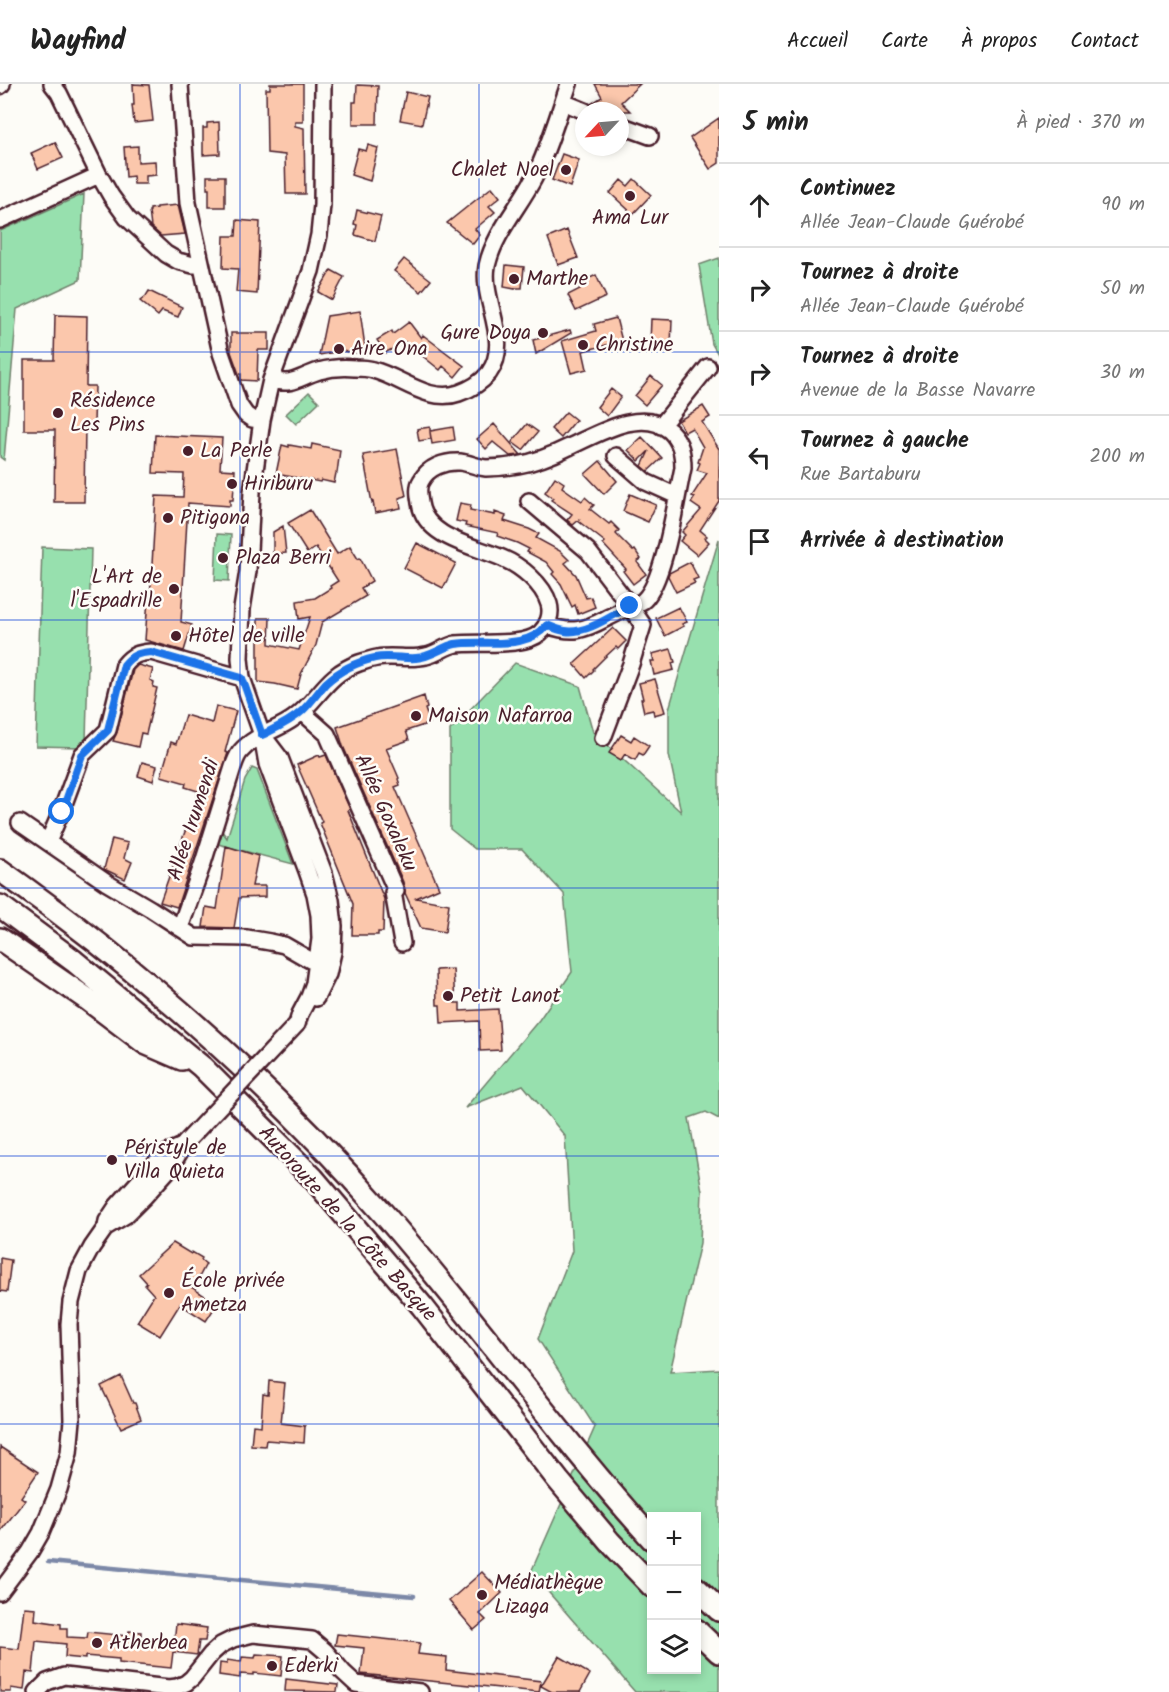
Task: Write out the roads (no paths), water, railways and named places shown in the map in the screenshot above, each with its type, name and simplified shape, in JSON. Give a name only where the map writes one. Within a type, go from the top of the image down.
[{"type":"highway","name":"Autoroute de la Côte Basque","points":[[0,870],[151,986],[202,1030],[309,1132],[435,1274],[585,1462],[647,1534]]},
{"type":"highway","name":"Autoroute de la Côte Basque","points":[[0,906],[74,961],[202,1067],[313,1178],[422,1306],[565,1489],[647,1582]]},
{"type":"highway","points":[[0,939],[46,969],[145,1043],[202,1067]]},
{"type":"highway","points":[[701,1593],[719,1610]]},
{"type":"highway","points":[[701,1635],[719,1652]]},
{"type":"street","points":[[52,84],[59,93],[99,175],[127,218],[166,254],[178,261],[193,265],[200,264]]},
{"type":"street","points":[[180,84],[188,203],[221,353],[237,399],[246,415],[252,419],[262,420]]},
{"type":"street","points":[[302,1016],[314,983],[320,939],[319,915],[315,894],[267,764],[262,735],[242,678],[240,658],[252,492],[262,420],[271,380],[311,272],[319,235],[322,205],[323,84]]},
{"type":"street","points":[[271,380],[284,384],[319,371],[346,367],[363,368],[417,389],[438,395],[449,395],[467,390],[486,377],[496,359],[498,350],[498,340],[487,292],[486,274],[490,256],[494,244],[535,176],[569,84]]},
{"type":"street","points":[[562,102],[575,107]]},
{"type":"street","points":[[629,128],[650,136]]},
{"type":"street","points":[[0,219],[99,175]]},
{"type":"street","points":[[661,426],[708,367]]},
{"type":"street","points":[[629,422],[651,422],[661,426],[675,436],[683,457],[665,551],[652,591],[642,602],[578,630],[567,631],[547,625],[551,610],[547,596],[537,583],[504,558],[457,542],[436,529],[426,519],[421,509],[418,493],[420,481],[427,473],[441,464],[460,462],[483,468],[519,465],[540,459],[629,422]]},
{"type":"street","points":[[616,456],[646,482],[677,496]]},
{"type":"street","points":[[529,501],[588,551],[643,625],[603,738]]},
{"type":"street","name":"Allée Irumendi","points":[[180,928],[203,863],[232,767],[239,752],[262,735],[292,719],[304,710],[326,684],[340,672],[357,664],[377,658],[427,656],[454,645],[526,640],[539,634],[547,625]]},
{"type":"street","points":[[48,842],[62,812],[82,755],[108,730],[124,665],[130,657],[151,652],[242,678]]},
{"type":"street","name":"Allée Goxaleku","points":[[304,710],[309,718],[327,734],[396,891],[393,892],[402,943]]},
{"type":"street","points":[[0,1592],[30,1552],[41,1533],[59,1490],[69,1453],[72,1420],[69,1324],[71,1302],[79,1271],[106,1227],[132,1210],[170,1168],[171,1157],[302,1016],[328,974],[333,952],[334,926],[331,900],[324,873],[280,758],[262,735]]},
{"type":"street","points":[[20,823],[194,938],[248,938],[284,945],[317,962],[333,952]]},
{"type":"street","points":[[37,1692],[47,1682],[64,1676],[177,1690],[192,1678],[221,1645],[253,1634],[312,1640],[357,1684],[420,1692]]},
{"type":"waterway","points":[[48,1562],[414,1596]]},
{"type":"place","name":"Chalet Noel","points":[[566,170]]},
{"type":"place","name":"Ama Lur","points":[[630,196]]},
{"type":"place","name":"Marthe","points":[[514,279]]},
{"type":"place","name":"Gure Doya","points":[[543,333]]},
{"type":"place","name":"Christine","points":[[583,345]]},
{"type":"place","name":"Aire Ona","points":[[339,349]]},
{"type":"place","name":"Résidence Les Pins","points":[[58,413]]},
{"type":"place","name":"La Perle","points":[[188,451]]},
{"type":"place","name":"Hiriburu","points":[[232,484]]},
{"type":"place","name":"Pitigona","points":[[168,518]]},
{"type":"place","name":"Plaza Berri","points":[[223,558]]},
{"type":"place","name":"L'Art de l'Espadrille","points":[[174,589]]},
{"type":"place","name":"Hôtel de ville","points":[[176,636]]},
{"type":"place","name":"Maison Nafarroa","points":[[416,716]]},
{"type":"place","name":"Petit Lanot","points":[[448,996]]},
{"type":"place","name":"Péristyle de Villa Quieta","points":[[112,1160]]},
{"type":"place","name":"École privée Ametza","points":[[169,1293]]},
{"type":"place","name":"Médiathèque Lizaga","points":[[482,1595]]},
{"type":"place","name":"Atherbea","points":[[97,1643]]},
{"type":"place","name":"Ederki","points":[[272,1666]]}]
